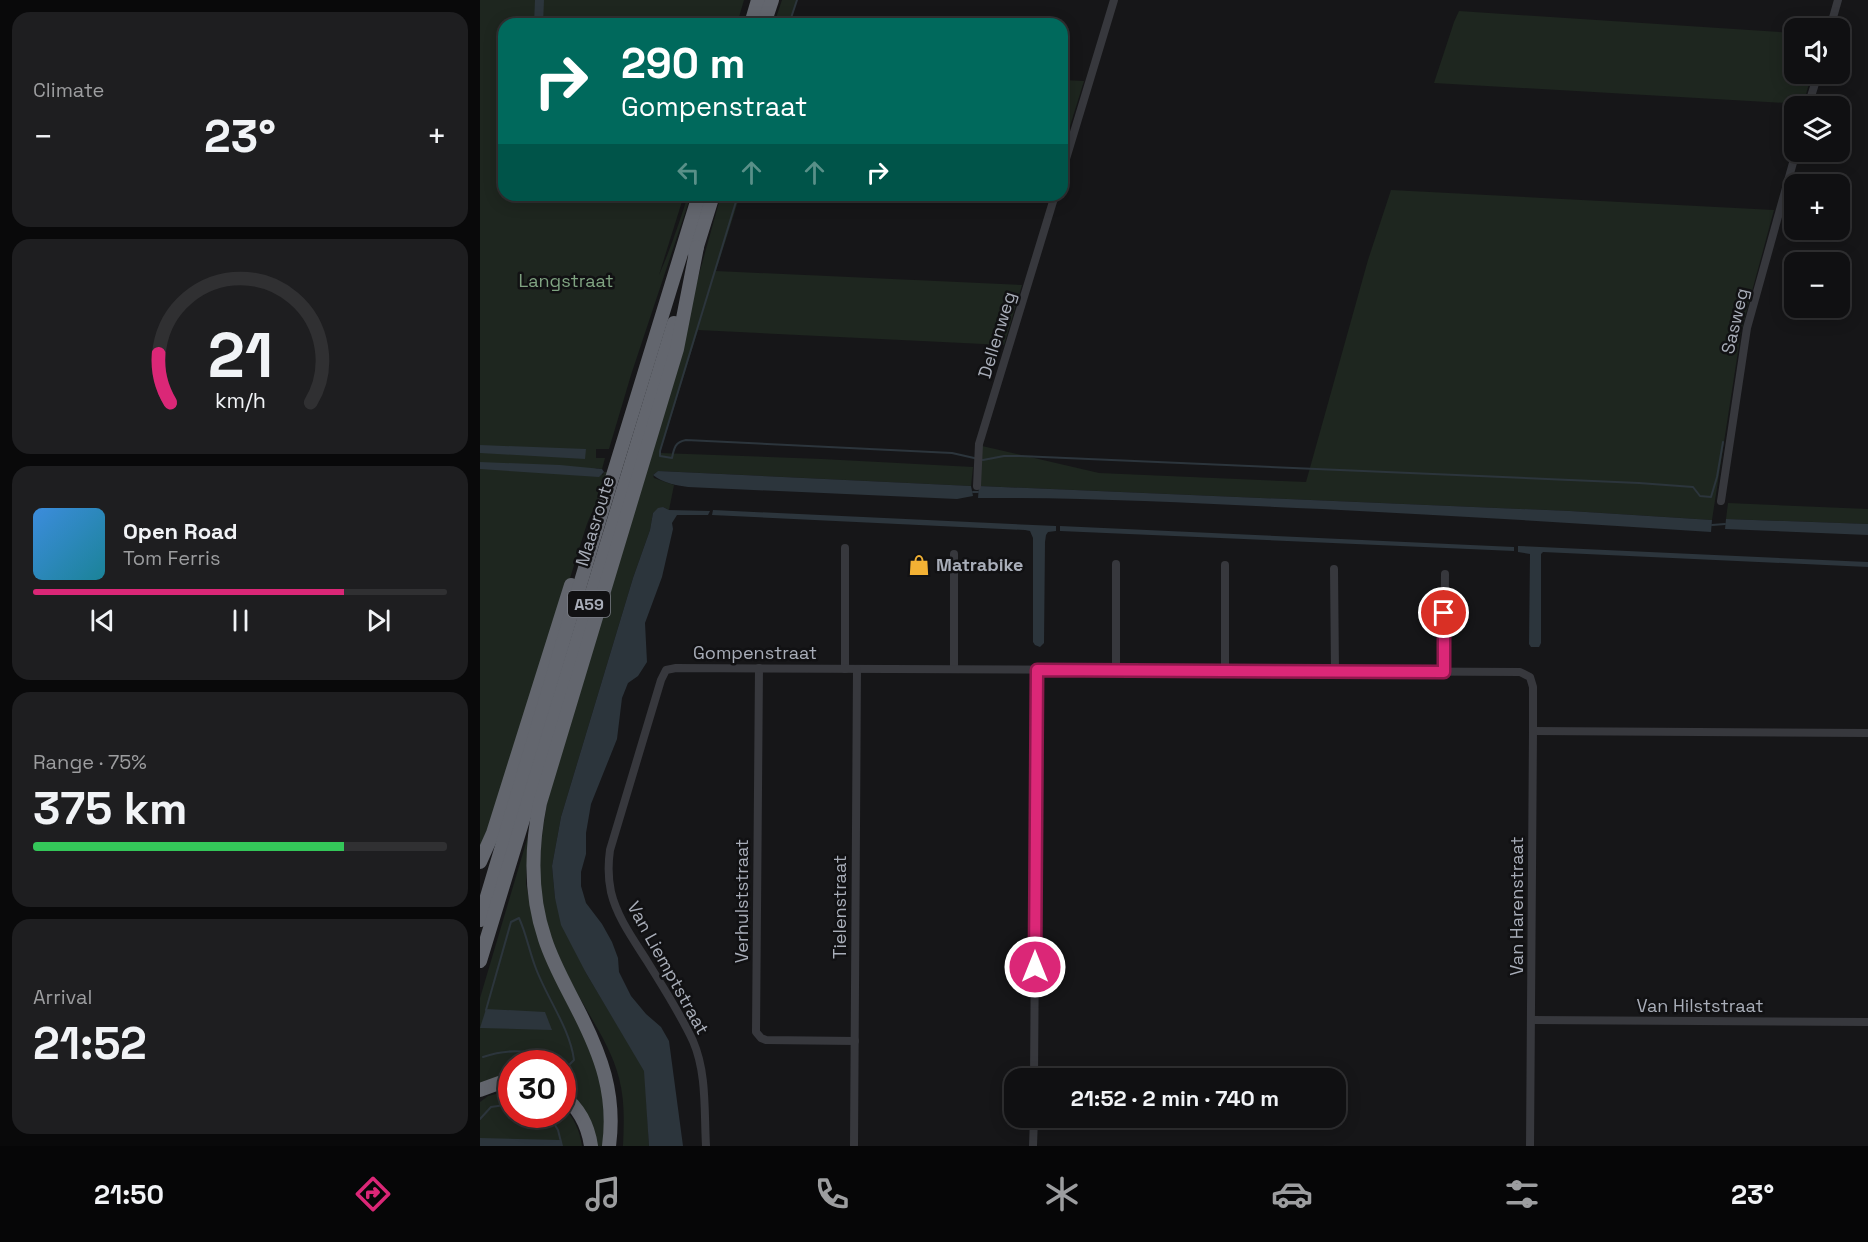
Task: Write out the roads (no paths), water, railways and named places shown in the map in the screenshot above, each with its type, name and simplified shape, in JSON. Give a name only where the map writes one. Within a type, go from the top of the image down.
[{"type":"highway","points":[[753,18],[758,0]]},
{"type":"highway","points":[[766,18],[772,0]]},
{"type":"highway","name":"Maasroute","points":[[480,920],[697,201]]},
{"type":"highway","name":"Maasroute","points":[[480,962],[711,201]]},
{"type":"highway","name":"A59","points":[[609,1146],[611,1122],[608,1086],[602,1064],[579,1011],[550,955],[540,921],[533,872],[536,826],[540,802],[676,349],[697,247]]},
{"type":"highway","name":"A59","points":[[480,862],[493,833],[572,581],[599,521]]},
{"type":"highway","name":"A59","points":[[579,1011],[598,1040],[612,1073],[619,1108],[618,1146]]},
{"type":"highway","points":[[480,1090],[498,1083]]},
{"type":"highway","points":[[576,1109],[587,1128],[591,1146]]},
{"type":"street","points":[[1068,152],[1114,0]]},
{"type":"street","points":[[1833,18],[1838,0]]},
{"type":"street","name":"Sasweg","points":[[1721,501],[1747,328],[1793,162]]},
{"type":"street","name":"Dellenweg","points":[[977,486],[979,444],[1053,201]]},
{"type":"street","points":[[845,548],[845,669]]},
{"type":"street","points":[[954,554],[954,669]]},
{"type":"street","points":[[1116,564],[1116,670]]},
{"type":"street","points":[[1225,565],[1225,671]]},
{"type":"street","points":[[1334,569],[1335,671]]},
{"type":"street","points":[[1444,672],[1445,574]]},
{"type":"street","name":"Gompenstraat","points":[[666,670],[759,668],[1520,672]]},
{"type":"street","name":"Verhulststraat","points":[[759,668],[756,1032],[766,1040],[855,1041]]},
{"type":"street","name":"Tielenstraat","points":[[854,1146],[857,669]]},
{"type":"street","name":"Van Liemptstraat","points":[[666,670],[661,680],[610,850],[609,879],[614,903],[620,916],[671,999],[693,1041],[702,1078],[706,1146]]},
{"type":"street","points":[[1034,1068],[1037,670]]},
{"type":"street","name":"Van Harenstraat","points":[[1520,672],[1530,676],[1533,687],[1530,1146]]},
{"type":"street","points":[[1533,731],[1868,733]]},
{"type":"street","name":"Van Hilststraat","points":[[1532,1020],[1868,1022]]},
{"type":"street","points":[[1033,1146],[1034,1128]]},
{"type":"waterway","points":[[791,18],[797,0]]},
{"type":"waterway","points":[[736,201],[660,456],[672,458],[673,451],[679,442],[686,440],[952,453],[983,460],[1020,456],[1639,483],[1693,487],[1700,496],[1711,497],[1723,442]]},
{"type":"waterway","points":[[973,492],[978,492]]},
{"type":"waterway","points":[[1712,525],[1725,524]]},
{"type":"waterway","points":[[483,1057],[516,1051],[548,1056],[569,1065],[574,1060],[568,1036],[540,978],[519,918],[511,922],[486,1010]]},
{"type":"waterway","points":[[480,1119],[491,1107],[498,1106]]},
{"type":"waterway","points":[[557,1128],[562,1146]]},
{"type":"place","name":"Matrabike","points":[[919,565]]},
{"type":"park label","name":"Langstraat","points":[[566,281]]}]
